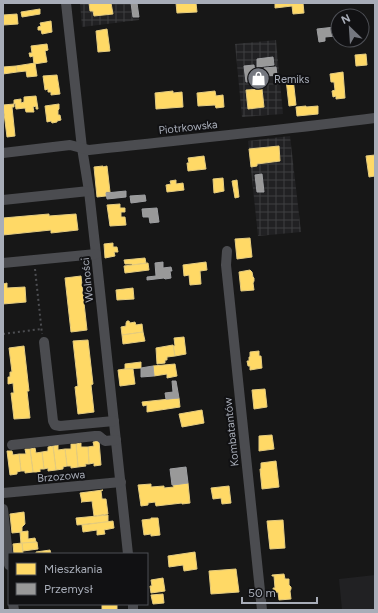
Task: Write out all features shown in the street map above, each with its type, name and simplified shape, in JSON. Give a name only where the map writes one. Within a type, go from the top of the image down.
[{"type":"street","name":"Wolności","points":[[66,3],[82,148],[89,191],[128,553]]},
{"type":"street","name":"Piotrkowska","points":[[3,153],[70,145],[89,150],[375,118]]},
{"type":"street","points":[[3,200],[89,191]]},
{"type":"street","name":"Kombatantów","points":[[227,251],[226,266],[262,610]]},
{"type":"street","points":[[3,263],[96,254]]},
{"type":"street","points":[[44,342],[53,422],[55,425],[60,426],[114,421]]},
{"type":"street","points":[[12,445],[95,436],[99,436],[105,441],[116,440]]},
{"type":"street","name":"Brzozowa","points":[[3,493],[121,482]]},
{"type":"street","points":[[3,509],[8,556]]},
{"type":"path","points":[[34,260],[42,340],[44,342]]},
{"type":"path","points":[[3,334],[41,329]]},
{"type":"shaded area","points":[[80,3],[137,3],[139,20],[82,27]]},
{"type":"shaded area","name":"Remiks","points":[[276,40],[283,114],[242,117],[235,44]]},
{"type":"shaded area","points":[[290,136],[301,232],[258,236],[248,141]]},
{"type":"shaded area","points":[[375,575],[375,610],[342,610],[339,579]]},
{"type":"building: Mieszkania","points":[[89,3],[111,3],[113,14],[94,16],[93,11],[90,11]]},
{"type":"building: Mieszkania","points":[[176,3],[196,3],[197,12],[177,13]]},
{"type":"building: Mieszkania","points":[[275,3],[303,3],[304,13],[293,14],[292,6],[275,8]]},
{"type":"building: Mieszkania","points":[[40,9],[40,14],[22,17],[21,12]]},
{"type":"building: Mieszkania","points":[[17,14],[18,24],[3,25],[3,15]]},
{"type":"building: Mieszkania","points":[[51,21],[52,32],[42,34],[41,30],[38,30],[38,27],[41,26],[40,23]]},
{"type":"building: Mieszkania","points":[[107,29],[110,51],[98,52],[96,31]]},
{"type":"building: Mieszkania","points":[[47,44],[48,50],[45,51],[47,62],[34,64],[33,56],[30,57],[29,53],[32,53],[31,46]]},
{"type":"building: Mieszkania","points":[[366,54],[367,65],[356,66],[355,55]]},
{"type":"building: Mieszkania","points":[[35,63],[37,76],[27,77],[26,71],[17,72],[16,66]]},
{"type":"building: Mieszkania","points":[[16,66],[17,72],[3,74],[3,67]]},
{"type":"building: Mieszkania","points":[[343,72],[345,98],[336,99],[336,96],[333,97],[332,91],[335,90],[334,82],[331,82],[330,74]]},
{"type":"building: Mieszkania","points":[[57,75],[60,94],[51,95],[51,92],[48,92],[48,89],[45,90],[43,76]]},
{"type":"building: Mieszkania","points":[[293,78],[296,105],[289,106],[286,79]]},
{"type":"building: Mieszkania","points":[[262,89],[264,107],[248,109],[246,90]]},
{"type":"building: Mieszkania","points":[[173,91],[173,93],[182,92],[183,107],[156,109],[155,93]]},
{"type":"building: Mieszkania","points":[[215,91],[216,96],[223,95],[224,107],[216,108],[215,105],[198,106],[197,93]]},
{"type":"building: Mieszkania","points":[[36,96],[38,109],[36,109],[36,106],[33,107],[34,112],[26,112],[25,108],[16,109],[14,100],[21,99],[21,103],[24,102],[24,97]]},
{"type":"building: Mieszkania","points":[[14,104],[14,107],[12,107],[15,136],[7,137],[3,105]]},
{"type":"building: Mieszkania","points":[[59,104],[58,115],[60,115],[61,120],[52,123],[51,121],[47,122],[45,106]]},
{"type":"building: Mieszkania","points":[[318,106],[318,114],[297,116],[296,107]]},
{"type":"building: Mieszkania","points":[[279,146],[280,161],[257,164],[257,166],[251,167],[249,149]]},
{"type":"building: Mieszkania","points":[[375,155],[375,176],[369,177],[366,156]]},
{"type":"building: Mieszkania","points":[[204,156],[206,169],[188,171],[188,158]]},
{"type":"building: Mieszkania","points":[[107,166],[110,192],[106,192],[106,196],[97,197],[94,167]]},
{"type":"building: Mieszkania","points":[[223,178],[224,191],[214,193],[213,179]]},
{"type":"building: Mieszkania","points":[[176,180],[176,184],[183,183],[184,190],[167,192],[166,185],[171,184],[170,181]]},
{"type":"building: Mieszkania","points":[[237,180],[239,197],[235,198],[232,181]]},
{"type":"building: Mieszkania","points":[[120,204],[120,208],[125,208],[125,212],[121,212],[121,217],[125,217],[126,225],[110,226],[107,205]]},
{"type":"building: Mieszkania","points":[[49,214],[49,216],[76,214],[78,230],[51,233],[51,230],[3,235],[3,218]]},
{"type":"building: Mieszkania","points":[[250,238],[252,257],[237,259],[235,239]]},
{"type":"building: Mieszkania","points":[[113,243],[113,247],[117,247],[118,252],[114,252],[115,256],[105,258],[104,244]]},
{"type":"building: Mieszkania","points":[[145,258],[146,263],[133,265],[125,264],[124,260]]},
{"type":"building: Mieszkania","points":[[206,262],[207,270],[200,271],[201,284],[190,285],[189,275],[184,276],[183,265]]},
{"type":"building: Mieszkania","points":[[148,263],[149,270],[125,273],[124,266]]},
{"type":"building: Mieszkania","points":[[250,270],[254,278],[254,290],[241,291],[239,272]]},
{"type":"building: Mieszkania","points":[[81,276],[87,330],[71,332],[65,278]]},
{"type":"building: Mieszkania","points":[[7,283],[7,288],[25,287],[26,302],[3,304],[3,284]]},
{"type":"building: Mieszkania","points":[[133,288],[134,299],[117,300],[116,290]]},
{"type":"building: Mieszkania","points":[[127,321],[130,323],[135,322],[136,325],[142,324],[143,332],[122,335],[121,327],[126,326]]},
{"type":"building: Mieszkania","points":[[143,332],[145,341],[123,344],[122,335]]},
{"type":"building: Mieszkania","points":[[184,337],[186,354],[175,356],[173,346],[175,346],[174,338]]},
{"type":"building: Mieszkania","points":[[88,340],[93,384],[91,385],[94,412],[78,414],[75,387],[78,386],[73,341]]},
{"type":"building: Mieszkania","points":[[173,345],[175,356],[167,357],[165,363],[157,364],[156,348]]},
{"type":"building: Mieszkania","points":[[24,346],[29,391],[27,391],[30,418],[14,419],[11,393],[14,393],[13,383],[8,384],[8,377],[10,377],[10,372],[12,372],[9,348]]},
{"type":"building: Mieszkania","points":[[259,351],[262,368],[250,370],[250,366],[248,366],[247,361],[249,361],[250,352]]},
{"type":"building: Mieszkania","points":[[141,362],[141,368],[125,369],[125,364]]},
{"type":"building: Mieszkania","points":[[175,364],[177,376],[167,378],[167,374],[154,376],[153,366]]},
{"type":"building: Mieszkania","points":[[133,369],[135,384],[120,386],[118,370]]},
{"type":"building: Mieszkania","points":[[265,389],[267,407],[254,409],[252,390]]},
{"type":"building: Mieszkania","points":[[179,398],[180,407],[147,412],[147,405],[143,406],[142,402]]},
{"type":"building: Mieszkania","points":[[202,410],[204,423],[182,427],[179,414]]},
{"type":"building: Mieszkania","points":[[272,435],[274,449],[259,451],[259,436]]},
{"type":"building: Mieszkania","points":[[99,441],[101,465],[94,466],[94,463],[89,464],[88,447],[94,446],[93,442]]},
{"type":"building: Mieszkania","points":[[81,443],[81,447],[88,447],[89,464],[78,467],[76,444]]},
{"type":"building: Mieszkania","points":[[71,444],[76,444],[78,467],[71,468],[71,466],[67,466],[65,449],[71,449]]},
{"type":"building: Mieszkania","points":[[58,445],[58,450],[65,449],[67,466],[63,467],[63,469],[56,470],[53,446]]},
{"type":"building: Mieszkania","points":[[53,446],[56,470],[48,471],[48,468],[44,469],[42,452],[48,451],[48,447]]},
{"type":"building: Mieszkania","points":[[35,448],[36,453],[42,452],[44,469],[40,469],[40,472],[33,472],[30,449]]},
{"type":"building: Mieszkania","points":[[25,449],[30,449],[33,472],[25,473],[25,471],[21,471],[19,454],[26,454]]},
{"type":"building: Mieszkania","points":[[7,451],[12,451],[13,455],[19,454],[21,471],[17,472],[17,474],[10,475]]},
{"type":"building: Mieszkania","points":[[276,461],[279,487],[262,489],[260,469],[261,463]]},
{"type":"building: Mieszkania","points":[[188,483],[190,503],[156,506],[155,502],[141,506],[138,485],[151,484],[151,487],[164,486],[164,488]]},
{"type":"building: Mieszkania","points":[[229,486],[231,503],[222,504],[221,498],[213,499],[211,488]]},
{"type":"building: Mieszkania","points":[[103,490],[101,491],[102,499],[106,499],[108,514],[94,516],[92,501],[82,502],[80,493]]},
{"type":"building: Mieszkania","points":[[24,512],[25,524],[22,527],[22,532],[12,533],[10,514]]},
{"type":"building: Mieszkania","points":[[108,515],[108,522],[77,525],[76,518]]},
{"type":"building: Mieszkania","points":[[158,518],[160,535],[144,535],[142,520]]},
{"type":"building: Mieszkania","points":[[283,520],[285,548],[270,549],[267,521]]},
{"type":"building: Mieszkania","points":[[113,521],[114,528],[104,530],[105,534],[97,535],[97,530],[83,532],[82,525]]},
{"type":"building: Mieszkania","points":[[28,531],[28,539],[35,538],[36,542],[21,544],[20,532]]},
{"type":"building: Mieszkania","points":[[37,542],[38,549],[23,551],[22,543]]},
{"type":"building: Mieszkania","points":[[22,543],[23,553],[14,553],[13,544]]},
{"type":"building: Mieszkania","points":[[50,550],[51,553],[36,553]]},
{"type":"building: Mieszkania","points":[[195,552],[197,569],[184,571],[183,565],[169,567],[168,556]]},
{"type":"building: Mieszkania","points":[[236,569],[239,592],[211,594],[209,571]]},
{"type":"building: Mieszkania","points":[[284,574],[285,579],[289,579],[291,599],[279,600],[278,592],[274,593],[274,576],[272,575]]},
{"type":"building: Mieszkania","points":[[163,578],[165,591],[151,593],[151,580]]},
{"type":"building: Mieszkania","points":[[163,594],[164,603],[153,604],[151,595]]},
{"type":"building: Mieszkania","points":[[102,605],[117,605],[117,610],[102,610]]},
{"type":"building: Przemysł","points":[[131,3],[137,3],[139,17],[133,17]]},
{"type":"building: Przemysł","points":[[330,28],[330,37],[325,37],[325,41],[319,42],[317,29]]},
{"type":"building: Przemysł","points":[[273,57],[274,65],[257,67],[257,59]]},
{"type":"building: Przemysł","points":[[254,65],[255,75],[253,76],[253,81],[246,82],[244,66]]},
{"type":"building: Przemysł","points":[[276,67],[277,75],[265,76],[264,68]]},
{"type":"building: Przemysł","points":[[262,174],[264,192],[257,192],[255,175]]},
{"type":"building: Przemysł","points":[[126,191],[126,197],[107,199],[106,193]]},
{"type":"building: Przemysł","points":[[145,195],[146,201],[131,203],[130,196]]},
{"type":"building: Przemysł","points":[[157,208],[159,222],[150,223],[149,217],[143,217],[142,209]]},
{"type":"building: Przemysł","points":[[163,262],[163,268],[171,267],[171,278],[147,280],[147,277],[156,276],[155,263]]},
{"type":"building: Przemysł","points":[[153,366],[154,376],[141,377],[141,368]]},
{"type":"building: Przemysł","points":[[172,381],[176,381],[179,398],[166,399],[165,393],[173,392]]},
{"type":"building: Przemysł","points":[[186,467],[188,483],[172,485],[170,469]]},
{"type":"place","name":"Remiks","points":[[259,79]]}]
